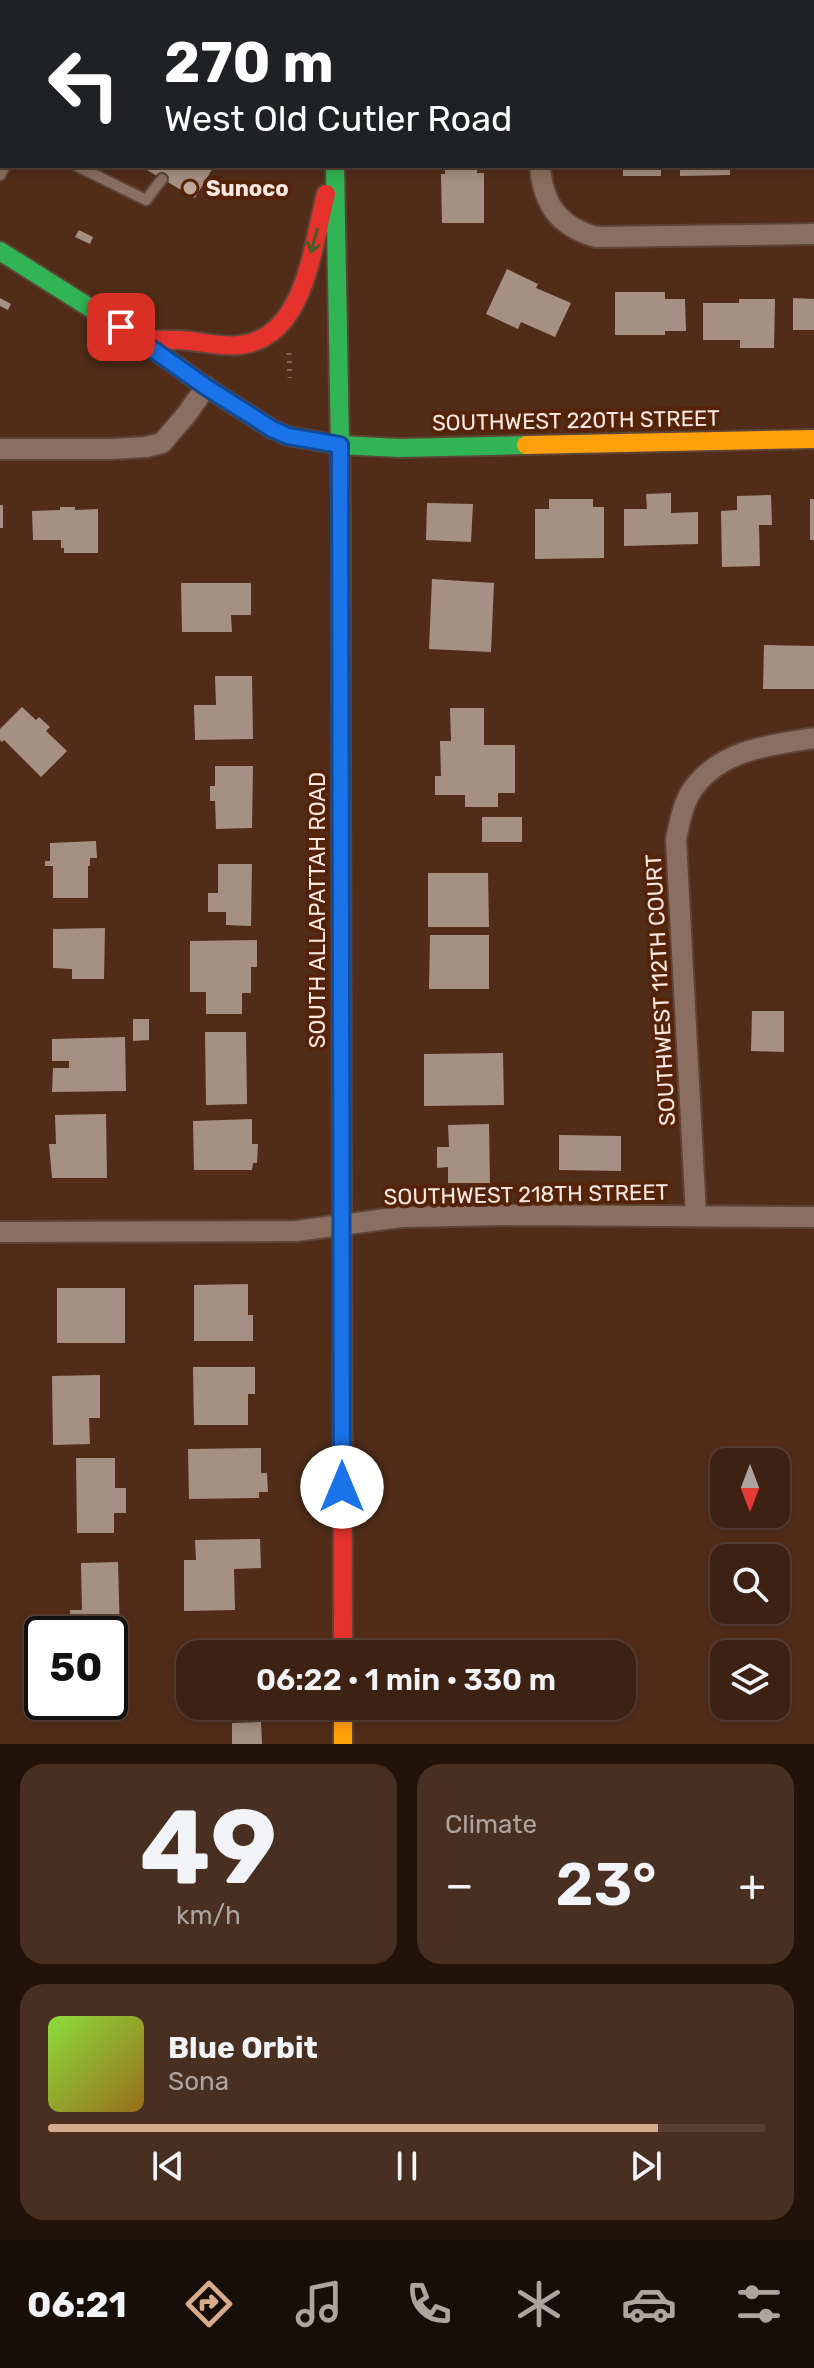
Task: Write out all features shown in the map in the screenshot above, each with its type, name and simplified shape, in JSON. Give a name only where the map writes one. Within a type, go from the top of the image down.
[{"type":"main road","points":[[141,340],[238,345],[267,336],[283,324],[299,297],[333,168]]},
{"type":"main road","name":"SOUTH ALLAPATTAH ROAD","points":[[334,168],[342,738],[343,1640]]},
{"type":"main road","name":"SOUTHWEST 220TH STREET","points":[[0,251],[141,340],[206,387],[288,436],[340,445],[423,448],[814,439]]},
{"type":"main road","points":[[343,1720],[343,1744]]},
{"type":"street","points":[[540,168],[543,192],[559,217],[576,230],[596,237],[814,234]]},
{"type":"street","points":[[0,449],[111,449],[162,443],[206,387]]},
{"type":"street","name":"SOUTHWEST 112TH COURT","points":[[696,1215],[676,839],[682,811],[694,787],[717,766],[750,748],[814,738]]},
{"type":"street","name":"SOUTHWEST 218TH STREET","points":[[0,1232],[296,1231],[401,1217],[814,1217]]},
{"type":"lane","points":[[81,168],[146,200],[162,179]]},
{"type":"path","points":[[289,340],[290,376],[300,374]]},
{"type":"building","name":"Sunoco","points":[[143,168],[213,168],[195,198]]},
{"type":"building","points":[[445,168],[477,168],[477,173],[484,173],[484,223],[442,223],[441,174],[445,174]]},
{"type":"building","points":[[623,168],[661,168],[661,176],[623,176]]},
{"type":"building","points":[[680,168],[730,168],[730,175],[680,176]]},
{"type":"building","points":[[79,230],[93,237],[90,244],[75,237]]},
{"type":"building","points":[[507,269],[538,284],[536,288],[571,303],[555,337],[521,322],[518,329],[486,314]]},
{"type":"building","points":[[615,292],[665,292],[665,299],[685,299],[686,331],[665,331],[665,335],[615,335]]},
{"type":"building","points":[[0,298],[11,304],[8,310],[0,306]]},
{"type":"building","points":[[793,298],[814,299],[814,330],[793,330]]},
{"type":"building","points":[[739,299],[775,299],[774,348],[740,348],[740,340],[703,340],[703,303],[739,303]]},
{"type":"building","points":[[671,493],[671,513],[698,512],[698,544],[624,546],[624,509],[647,509],[646,494]]},
{"type":"building","points":[[771,495],[772,525],[759,525],[760,566],[722,567],[721,511],[737,510],[737,496]]},
{"type":"building","points":[[549,499],[593,499],[593,507],[604,507],[604,558],[535,559],[535,509],[549,509]]},
{"type":"building","points":[[810,499],[814,499],[814,540],[810,540]]},
{"type":"building","points":[[427,503],[473,504],[471,542],[426,540]]},
{"type":"building","points":[[0,505],[3,505],[3,528],[0,528]]},
{"type":"building","points":[[60,507],[98,509],[98,553],[64,553],[61,540],[33,540],[32,511],[60,510]]},
{"type":"building","points":[[432,579],[494,583],[491,652],[429,649]]},
{"type":"building","points":[[181,583],[251,583],[251,615],[231,615],[232,632],[182,632]]},
{"type":"building","points":[[764,645],[814,646],[814,689],[763,689]]},
{"type":"building","points":[[215,676],[252,676],[253,739],[195,740],[194,705],[216,705]]},
{"type":"building","points":[[22,707],[36,720],[39,717],[50,727],[46,731],[67,751],[41,777],[4,740],[0,740],[0,729]]},
{"type":"building","points":[[450,708],[484,708],[484,745],[515,745],[515,793],[498,793],[498,807],[465,807],[465,795],[435,795],[435,776],[441,776],[440,741],[451,741]]},
{"type":"building","points":[[215,766],[253,766],[252,828],[216,829],[215,801],[210,801],[210,786],[215,786]]},
{"type":"building","points":[[482,817],[522,817],[522,842],[482,842]]},
{"type":"building","points":[[96,841],[97,858],[90,858],[88,866],[88,898],[53,898],[53,866],[45,866],[45,861],[50,861],[50,843]]},
{"type":"building","points":[[218,864],[252,864],[251,926],[226,925],[226,912],[208,912],[208,893],[218,893]]},
{"type":"building","points":[[428,873],[488,873],[489,927],[428,927]]},
{"type":"building","points":[[105,928],[104,979],[72,979],[72,969],[53,968],[53,929]]},
{"type":"building","points":[[430,935],[489,935],[489,989],[429,989]]},
{"type":"building","points":[[257,940],[257,967],[251,967],[251,993],[242,993],[242,1014],[206,1014],[206,992],[190,992],[190,941]]},
{"type":"building","points":[[752,1011],[784,1011],[784,1052],[751,1051]]},
{"type":"building","points":[[133,1019],[149,1019],[149,1040],[133,1041]]},
{"type":"building","points":[[205,1032],[246,1032],[247,1104],[206,1105]]},
{"type":"building","points":[[125,1037],[126,1091],[52,1092],[53,1068],[69,1068],[69,1061],[52,1061],[52,1039]]},
{"type":"building","points":[[503,1053],[504,1105],[424,1106],[424,1054]]},
{"type":"building","points":[[106,1114],[107,1178],[52,1178],[49,1144],[56,1144],[55,1115]]},
{"type":"building","points":[[252,1119],[252,1144],[258,1144],[257,1163],[253,1163],[252,1170],[194,1170],[193,1121]]},
{"type":"building","points":[[489,1124],[490,1183],[448,1183],[448,1167],[437,1168],[437,1147],[449,1147],[448,1125]]},
{"type":"building","points":[[559,1135],[621,1136],[621,1171],[559,1170]]},
{"type":"building","points":[[248,1284],[248,1315],[253,1315],[253,1341],[194,1341],[194,1285]]},
{"type":"building","points":[[57,1288],[125,1288],[125,1343],[57,1343]]},
{"type":"building","points":[[193,1367],[255,1367],[255,1394],[248,1394],[248,1425],[194,1425]]},
{"type":"building","points":[[100,1375],[100,1418],[89,1418],[90,1444],[53,1445],[52,1376]]},
{"type":"building","points":[[261,1448],[261,1473],[267,1473],[268,1492],[259,1492],[259,1498],[189,1499],[188,1449]]},
{"type":"building","points":[[76,1458],[115,1458],[115,1488],[126,1488],[126,1513],[114,1513],[114,1533],[77,1533]]},
{"type":"building","points":[[260,1539],[261,1568],[234,1569],[235,1610],[184,1611],[184,1560],[196,1560],[195,1540]]},
{"type":"building","points":[[118,1562],[119,1616],[70,1616],[70,1610],[82,1610],[81,1563]]},
{"type":"building","points":[[261,1722],[262,1744],[232,1744],[232,1723]]},
{"type":"traffic: fast","points":[[335,168],[341,502],[341,750]]},
{"type":"traffic: fast","points":[[0,251],[141,340],[206,387],[288,436],[340,445],[400,448],[526,445]]},
{"type":"traffic: slow","points":[[526,445],[814,439]]},
{"type":"traffic: slow","points":[[341,750],[342,1201]]},
{"type":"traffic: slow","points":[[343,1720],[343,1744]]},
{"type":"traffic: jam","points":[[141,340],[240,345],[262,338],[279,325],[293,307],[302,286],[326,194]]},
{"type":"traffic: jam","points":[[342,1201],[343,1640]]},
{"type":"place","name":"Sunoco","points":[[190,188]]},
{"type":"route","points":[[121,327],[272,429],[288,436],[340,445],[342,1487]]}]
